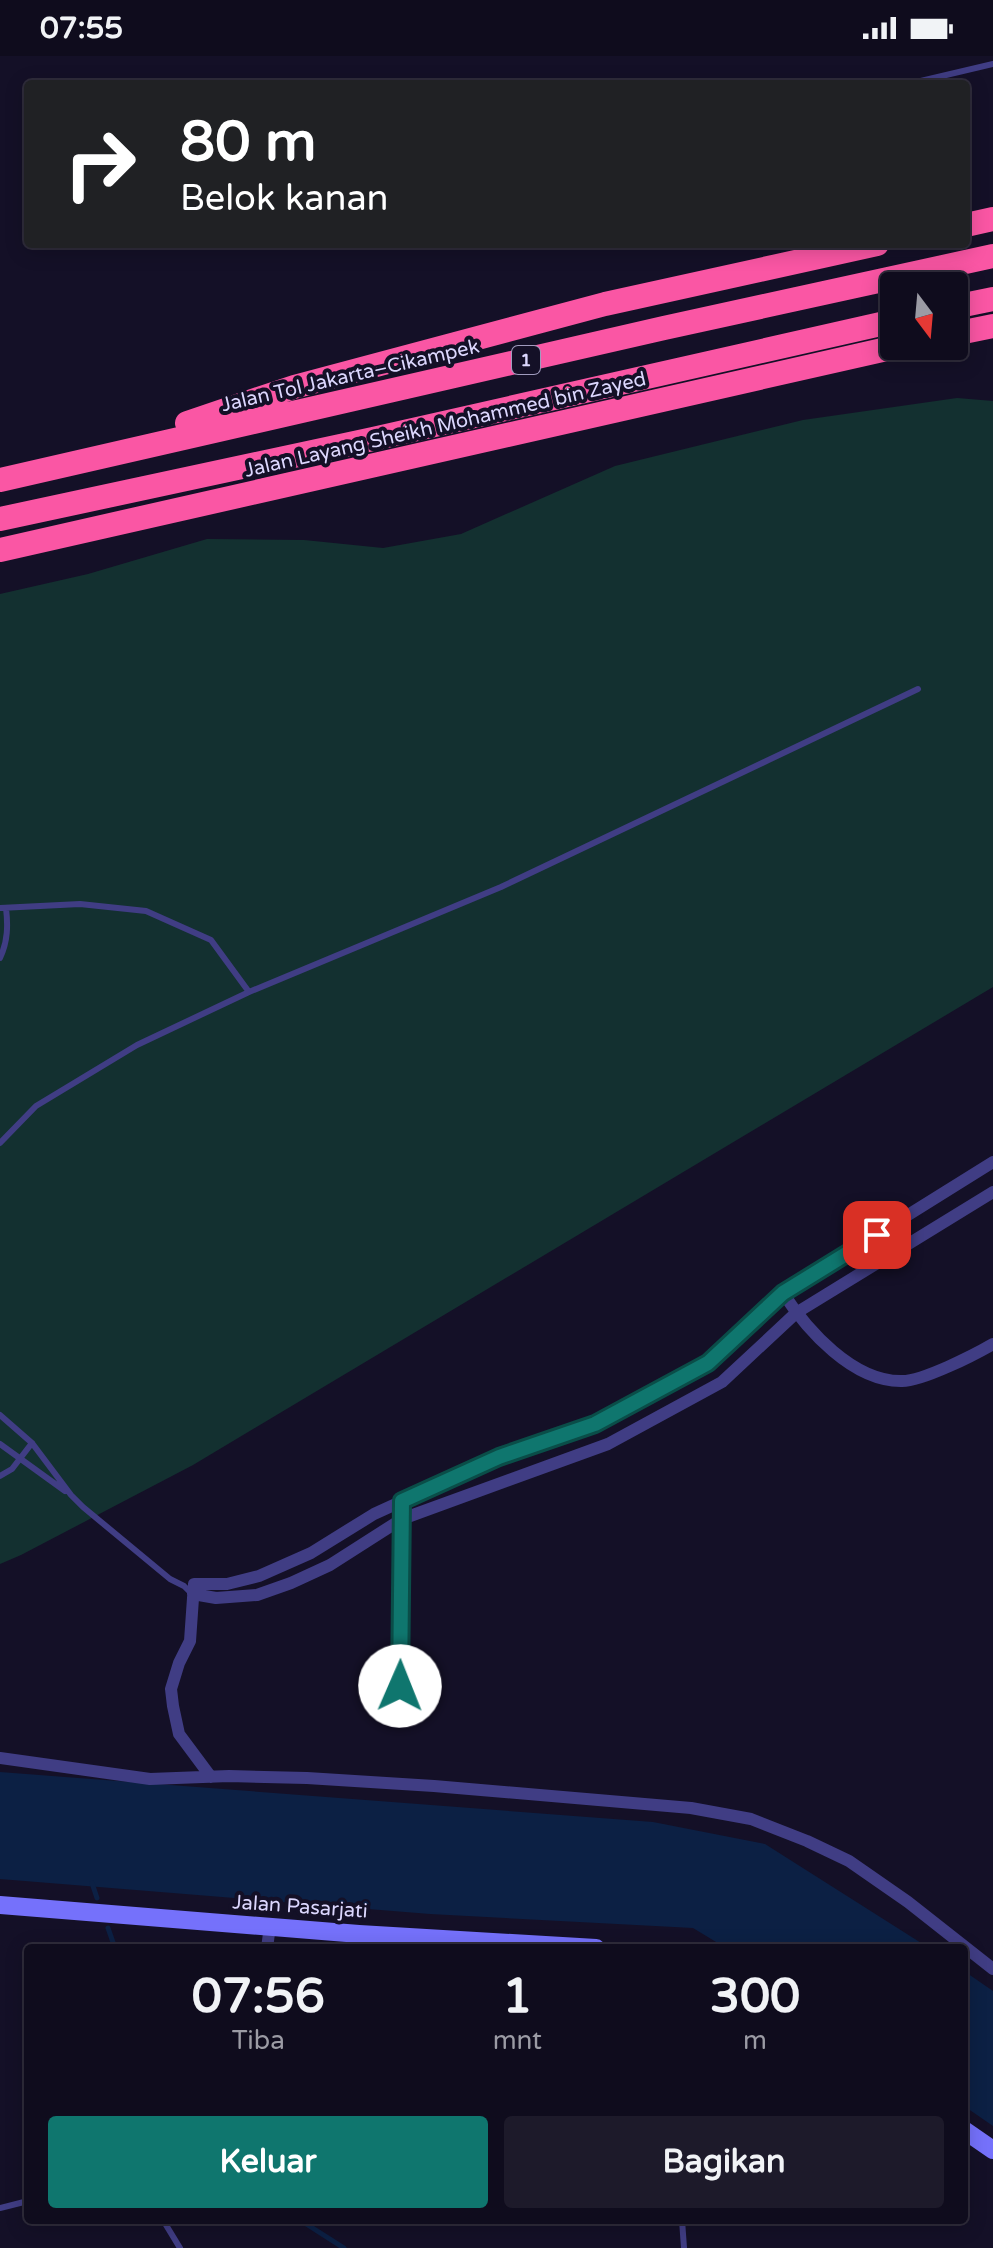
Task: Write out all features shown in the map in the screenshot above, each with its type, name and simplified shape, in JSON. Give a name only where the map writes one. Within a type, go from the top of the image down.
[{"type":"highway","points":[[970,224],[993,219]]},
{"type":"highway","name":"1","points":[[59,467],[294,387],[605,304],[859,248]]},
{"type":"highway","name":"Jalan Tol Jakarta–Cikampek","points":[[0,480],[993,256]]},
{"type":"highway","points":[[968,304],[993,299]]},
{"type":"highway","name":"1","points":[[0,519],[880,324]]},
{"type":"highway","points":[[968,331],[993,326]]},
{"type":"highway","name":"Jalan Layang Sheikh Mohammed bin Zayed","points":[[0,550],[880,350]]},
{"type":"main road","name":"Jalan Pasarjati","points":[[0,1905],[270,1926],[358,1941],[472,1944]]},
{"type":"main road","points":[[968,2133],[993,2150]]},
{"type":"street","points":[[190,1588],[259,1576],[311,1553],[374,1514],[499,1457],[595,1424],[708,1363],[783,1293],[993,1162]]},
{"type":"street","points":[[190,1588],[216,1598],[257,1595],[330,1565],[402,1519],[608,1444],[722,1382],[796,1313],[993,1192]]},
{"type":"street","points":[[783,1293],[796,1313],[832,1350],[855,1368],[885,1379],[904,1382],[923,1377],[991,1346]]},
{"type":"street","points":[[400,1686],[402,1501]]},
{"type":"street","points":[[190,1588],[190,1641],[171,1689],[179,1734],[211,1777]]},
{"type":"street","points":[[0,1758],[150,1779],[307,1778],[434,1786],[691,1808],[751,1819],[781,1829],[849,1861],[961,1944]]},
{"type":"street","points":[[268,1944],[270,1926]]},
{"type":"street","points":[[968,1949],[993,1969]]},
{"type":"lane","points":[[925,80],[993,64]]},
{"type":"lane","points":[[0,1143],[36,1106],[137,1045],[249,992],[501,887],[918,689]]},
{"type":"lane","points":[[0,958],[8,928],[3,908],[80,904],[146,911],[211,940],[249,992]]},
{"type":"lane","points":[[0,1415],[32,1443],[71,1495]]},
{"type":"lane","points":[[0,1476],[12,1469],[32,1443]]},
{"type":"lane","points":[[0,1444],[71,1495],[170,1579],[190,1588]]},
{"type":"lane","points":[[0,2208],[24,2202]]},
{"type":"lane","points":[[165,2224],[180,2248]]},
{"type":"lane","points":[[682,2224],[684,2248]]},
{"type":"green space","points":[[957,398],[993,401],[993,987],[193,1465],[0,1564],[0,594],[88,574],[207,539],[304,540],[383,548],[461,534],[615,466],[803,420]]},
{"type":"water","points":[[0,1772],[653,1822],[765,1844],[923,1944],[719,1944],[693,1928],[430,1914],[0,1879]]},
{"type":"water","points":[[968,1974],[993,1991],[993,2126],[968,2109]]},
{"type":"waterway","points":[[92,1883],[97,1898]]},
{"type":"waterway","points":[[108,1928],[114,1944]]},
{"type":"waterway","points":[[306,2224],[344,2248]]},
{"type":"route","points":[[400,1686],[402,1501],[499,1457],[595,1424],[708,1363],[783,1293],[877,1235]]}]
